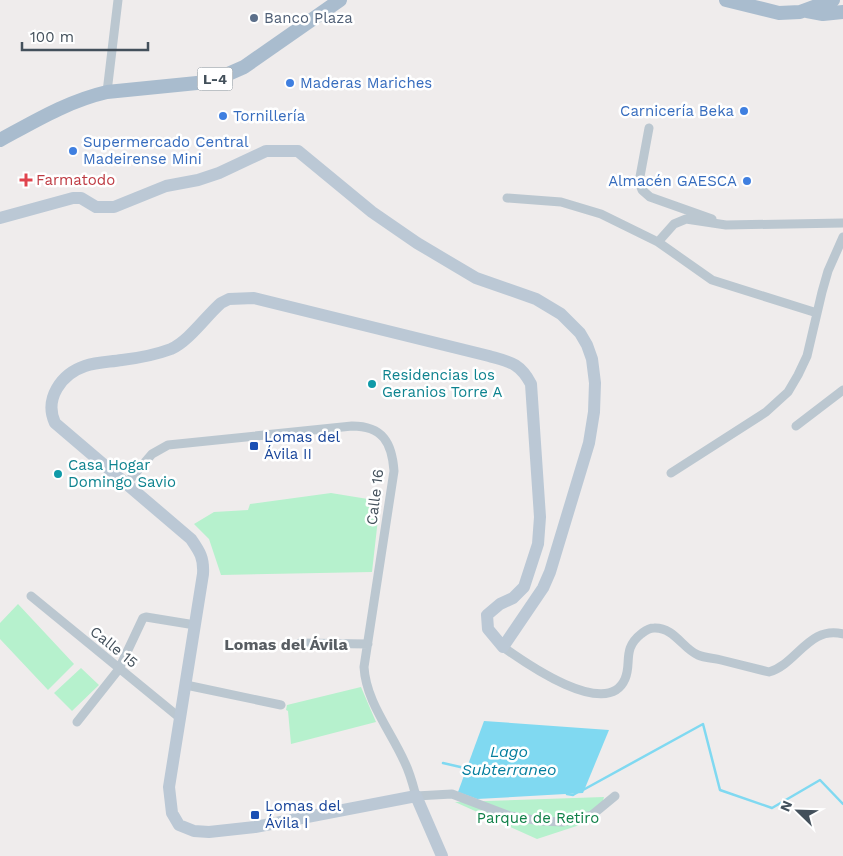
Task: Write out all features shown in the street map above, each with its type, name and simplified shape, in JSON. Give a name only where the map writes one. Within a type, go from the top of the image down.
[{"type":"main road","name":"L-4","points":[[0,140],[83,98],[107,92],[197,83],[219,78],[244,67],[340,0]]},
{"type":"main road","points":[[726,0],[778,13],[803,11],[832,0]]},
{"type":"main road","points":[[803,11],[823,14],[843,12]]},
{"type":"street","points":[[107,92],[118,0]]},
{"type":"street","points":[[649,128],[640,182],[642,190],[650,197],[731,225]]},
{"type":"street","points":[[0,218],[73,198],[80,198],[96,206],[114,207],[166,186],[198,180],[218,173],[266,151],[298,151],[372,212],[417,244],[476,278],[536,299],[561,314],[580,333],[592,359],[594,412],[590,443],[550,572],[543,588],[503,647]]},
{"type":"street","points":[[507,198],[561,202],[601,214],[658,242],[712,280],[817,313]]},
{"type":"street","points":[[658,242],[674,224],[686,219],[731,225],[843,224]]},
{"type":"street","points":[[670,473],[766,412],[788,392],[807,356],[828,271],[843,237]]},
{"type":"street","points":[[615,796],[592,815],[563,822],[510,816],[452,794],[416,796],[255,827],[209,832],[194,831],[179,826],[172,813],[169,786],[204,562],[199,550],[191,539],[55,423],[52,417],[51,402],[58,386],[66,378],[83,367],[98,362],[149,356],[173,348],[184,340],[221,303],[229,299],[254,298],[508,361],[518,366],[525,373],[531,384],[540,517],[538,544],[524,587],[513,598],[500,604],[487,615],[488,629],[503,647],[528,665],[562,684],[597,694],[611,694],[626,679],[629,650],[637,637],[646,630],[655,628],[664,630],[674,635],[697,655],[769,672],[779,669],[792,655],[818,635],[835,632],[843,634]]},
{"type":"street","points":[[796,426],[843,390]]},
{"type":"street","name":"Calle 16","points":[[127,483],[152,454],[168,444],[366,426],[374,430],[389,445],[393,457],[394,471],[364,667],[365,679],[373,701],[406,763],[416,796]]},
{"type":"street","name":"Calle 15","points":[[30,596],[180,718]]},
{"type":"street","points":[[77,722],[119,669],[143,618],[195,625]]},
{"type":"street","points":[[300,643],[368,644]]},
{"type":"street","points":[[186,685],[281,706]]},
{"type":"street","points":[[416,796],[442,856]]},
{"type":"green space","points":[[331,493],[380,501],[372,572],[221,575],[209,539],[194,524],[214,512],[248,510],[250,504]]},
{"type":"green space","points":[[18,604],[74,664],[48,690],[0,639],[0,623]]},
{"type":"green space","points":[[81,668],[99,685],[72,711],[54,693]]},
{"type":"green space","points":[[361,687],[376,722],[291,744],[288,711],[286,710],[287,705]]},
{"type":"green space","name":"Parque de Retiro","points":[[604,797],[598,819],[537,839],[455,802]]},
{"type":"water","name":"Lago Subterraneo","points":[[484,721],[609,730],[583,793],[477,799],[458,792]]},
{"type":"waterway","points":[[583,790],[703,724],[720,790],[772,808],[820,780],[843,804]]},
{"type":"waterway","points":[[443,763],[469,769]]},
{"type":"waterway","points":[[567,794],[573,795],[578,792]]},
{"type":"place","name":"Banco Plaza","points":[[254,18]]},
{"type":"place","name":"Maderas Mariches","points":[[290,83]]},
{"type":"place","name":"Carnicería Beka","points":[[744,111]]},
{"type":"place","name":"Tornillería","points":[[223,116]]},
{"type":"place","name":"Supermercado Central Madeirense Mini","points":[[73,151]]},
{"type":"place","name":"Farmatodo","points":[[26,180]]},
{"type":"place","name":"Almacén GAESCA","points":[[747,181]]},
{"type":"place","name":"Residencias los Geranios Torre A","points":[[372,384]]},
{"type":"place","name":"Lomas del Ávila II","points":[[254,446]]},
{"type":"place","name":"Casa Hogar Domingo Savio","points":[[58,474]]},
{"type":"place","name":"Lomas del Ávila I","points":[[255,815]]},
{"type":"district","name":"Lomas del Ávila","points":[[286,644]]}]
